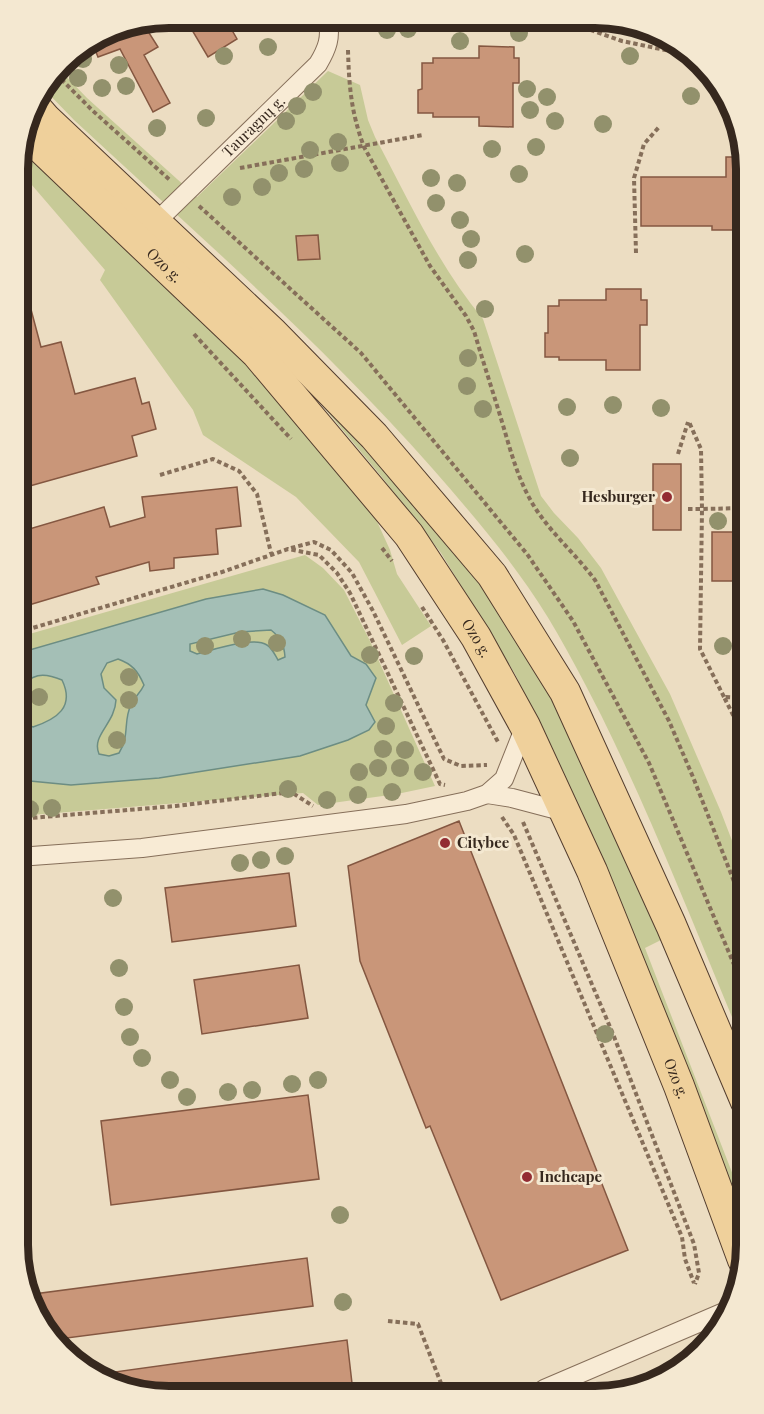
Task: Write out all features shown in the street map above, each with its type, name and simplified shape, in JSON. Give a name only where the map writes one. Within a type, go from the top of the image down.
[{"type":"main road","name":"Ozo g.","points":[[41,112],[155,223],[273,333],[374,436],[492,575],[565,692],[666,914],[735,1077]]},
{"type":"main road","name":"Ozo g.","points":[[32,140],[257,354],[409,535],[476,637],[525,726],[592,871],[679,1086],[735,1238]]},
{"type":"street","name":"Tauragnų g.","points":[[155,223],[318,64],[328,47],[330,29]]},
{"type":"street","points":[[487,795],[504,779],[525,726]]},
{"type":"street","points":[[28,856],[142,848],[349,822],[406,814],[487,795],[512,798],[566,812]]},
{"type":"street","points":[[551,1386],[716,1315]]},
{"type":"path","points":[[585,28],[622,41],[672,51]]},
{"type":"path","points":[[348,42],[349,90],[364,147],[430,266],[474,331],[515,464],[526,492],[532,504],[553,531],[595,580],[652,687],[693,777],[735,887]]},
{"type":"path","points":[[636,253],[634,178],[644,144],[659,128]]},
{"type":"path","points":[[204,175],[423,135]]},
{"type":"path","points":[[188,326],[291,439]]},
{"type":"path","points":[[678,454],[688,422],[701,449],[700,649],[735,720]]},
{"type":"path","points":[[160,475],[213,459],[239,471],[257,494],[271,553]]},
{"type":"path","points":[[688,509],[736,508]]},
{"type":"path","points":[[28,629],[222,572],[271,553],[314,542],[331,550],[352,573],[373,611],[444,759],[461,766],[490,765]]},
{"type":"path","points":[[381,546],[394,564]]},
{"type":"path","points":[[288,549],[319,555],[337,573],[350,593],[440,784],[450,787],[438,790]]},
{"type":"path","points":[[419,602],[443,640],[499,744]]},
{"type":"path","points":[[724,697],[736,698]]},
{"type":"path","points":[[28,818],[176,806],[291,792],[311,806],[319,808]]},
{"type":"path","points":[[487,795],[514,835],[682,1237],[685,1259],[695,1284],[699,1273],[694,1244],[613,1034],[512,798]]},
{"type":"path","points":[[388,1321],[417,1324],[442,1386]]},
{"type":"green space","points":[[328,71],[360,85],[368,120],[375,137],[412,208],[452,276],[483,319],[541,496],[601,568],[670,694],[721,812],[735,849],[735,1016],[732,1017],[653,827],[601,715],[558,634],[517,571],[432,468],[347,377],[258,290],[50,95],[65,76],[87,98],[197,197]]},
{"type":"green space","points":[[29,157],[212,328],[299,422],[370,506],[390,550],[397,574],[431,626],[402,645],[359,562],[296,497],[203,435],[193,410],[100,280],[105,270],[28,180]]},
{"type":"green space","points":[[323,399],[478,576],[552,693],[663,939],[645,948],[733,1175],[735,1174],[735,1196],[639,949],[578,804],[515,674],[441,553],[321,404]]},
{"type":"green space","points":[[305,555],[323,568],[344,590],[369,639],[435,786],[397,794],[318,805],[303,793],[28,815],[28,634]]},
{"type":"water","points":[[263,589],[283,595],[325,615],[351,656],[366,664],[376,678],[366,705],[375,722],[369,730],[348,740],[300,756],[159,778],[71,785],[30,781],[28,780],[28,725],[33,727],[56,716],[65,705],[66,698],[62,680],[43,675],[28,681],[28,650],[206,599]],"holes":[[[271,630],[280,639],[285,657],[278,660],[267,645],[252,642],[197,654],[190,651],[190,644],[240,632]],[[118,659],[134,669],[144,685],[132,702],[127,716],[126,734],[119,753],[109,756],[99,754],[98,741],[112,716],[116,700],[104,688],[101,674],[107,663]]]},
{"type":"building","points":[[231,29],[237,39],[208,57],[192,30]]},
{"type":"building","points":[[147,30],[158,47],[144,55],[170,103],[153,112],[120,49],[98,57],[95,50],[129,35]]},
{"type":"building","points":[[479,46],[514,47],[514,58],[519,58],[519,83],[513,83],[513,127],[479,126],[479,117],[433,117],[433,113],[418,113],[418,90],[422,89],[422,63],[433,63],[433,58],[479,58]]},
{"type":"building","points":[[726,157],[735,157],[736,230],[712,230],[712,226],[641,226],[641,177],[726,177]]},
{"type":"building","points":[[318,235],[320,259],[298,260],[296,236]]},
{"type":"building","points":[[606,289],[641,289],[641,300],[647,300],[647,325],[640,325],[640,370],[606,370],[606,360],[559,360],[559,357],[545,357],[548,306],[559,306],[559,300],[606,300]]},
{"type":"building","points":[[28,298],[41,347],[61,342],[75,394],[135,378],[142,404],[149,402],[156,429],[132,436],[137,456],[28,486]]},
{"type":"building","name":"Hesburger","points":[[653,464],[681,464],[681,530],[653,530]]},
{"type":"building","points":[[237,487],[241,526],[216,529],[218,554],[174,558],[174,568],[150,571],[149,562],[96,577],[99,584],[28,605],[28,529],[104,507],[110,527],[145,517],[142,497]]},
{"type":"building","points":[[712,532],[736,532],[736,581],[712,581]]},
{"type":"building","points":[[459,821],[628,1250],[501,1300],[430,1126],[426,1128],[360,961],[348,866]]},
{"type":"building","points":[[289,873],[296,926],[172,942],[165,888]]},
{"type":"building","points":[[299,965],[308,1018],[202,1034],[194,980]]},
{"type":"building","points":[[308,1095],[319,1179],[111,1205],[101,1121]]},
{"type":"building","points":[[307,1258],[313,1306],[65,1338],[47,1315],[37,1294]]},
{"type":"building","points":[[347,1340],[352,1386],[170,1386],[133,1381],[111,1373]]},
{"type":"place","name":"Hesburger","points":[[667,497]]},
{"type":"place","name":"Citybee","points":[[445,843]]},
{"type":"place","name":"Inchcape","points":[[527,1177]]}]
